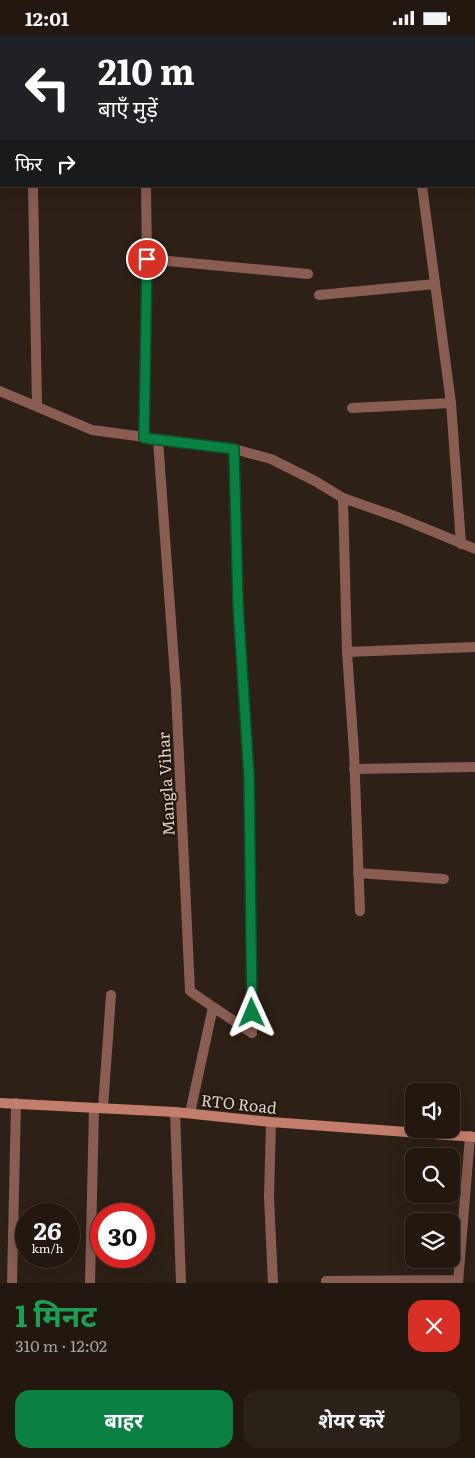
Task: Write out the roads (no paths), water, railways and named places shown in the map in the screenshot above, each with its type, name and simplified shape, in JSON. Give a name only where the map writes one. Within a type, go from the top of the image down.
[{"type":"street","points":[[33,187],[37,407]]},
{"type":"street","points":[[144,438],[147,259],[146,187]]},
{"type":"street","points":[[422,187],[451,403],[461,544]]},
{"type":"street","points":[[147,259],[308,274]]},
{"type":"street","points":[[319,295],[434,285]]},
{"type":"street","points":[[0,391],[92,430],[234,449],[271,459],[316,481],[343,499],[400,518],[475,549]]},
{"type":"street","points":[[352,408],[451,403]]},
{"type":"street","name":"Mangla Vihar","points":[[158,440],[176,691],[190,991],[213,1007]]},
{"type":"street","points":[[190,1113],[213,1007],[252,1033],[249,777],[238,604],[234,449]]},
{"type":"street","points":[[343,499],[347,653],[360,911]]},
{"type":"street","points":[[347,653],[475,647]]},
{"type":"street","points":[[354,769],[475,767]]},
{"type":"street","points":[[358,873],[444,879]]},
{"type":"street","points":[[90,1283],[98,1108],[111,995]]},
{"type":"street","name":"RTO Road","points":[[0,1103],[190,1113],[271,1122],[472,1137]]},
{"type":"street","points":[[12,1283],[16,1103]]},
{"type":"street","points":[[175,1112],[181,1283]]},
{"type":"street","points":[[271,1122],[269,1197],[273,1283]]},
{"type":"street","points":[[326,1281],[458,1281],[472,1137]]}]
